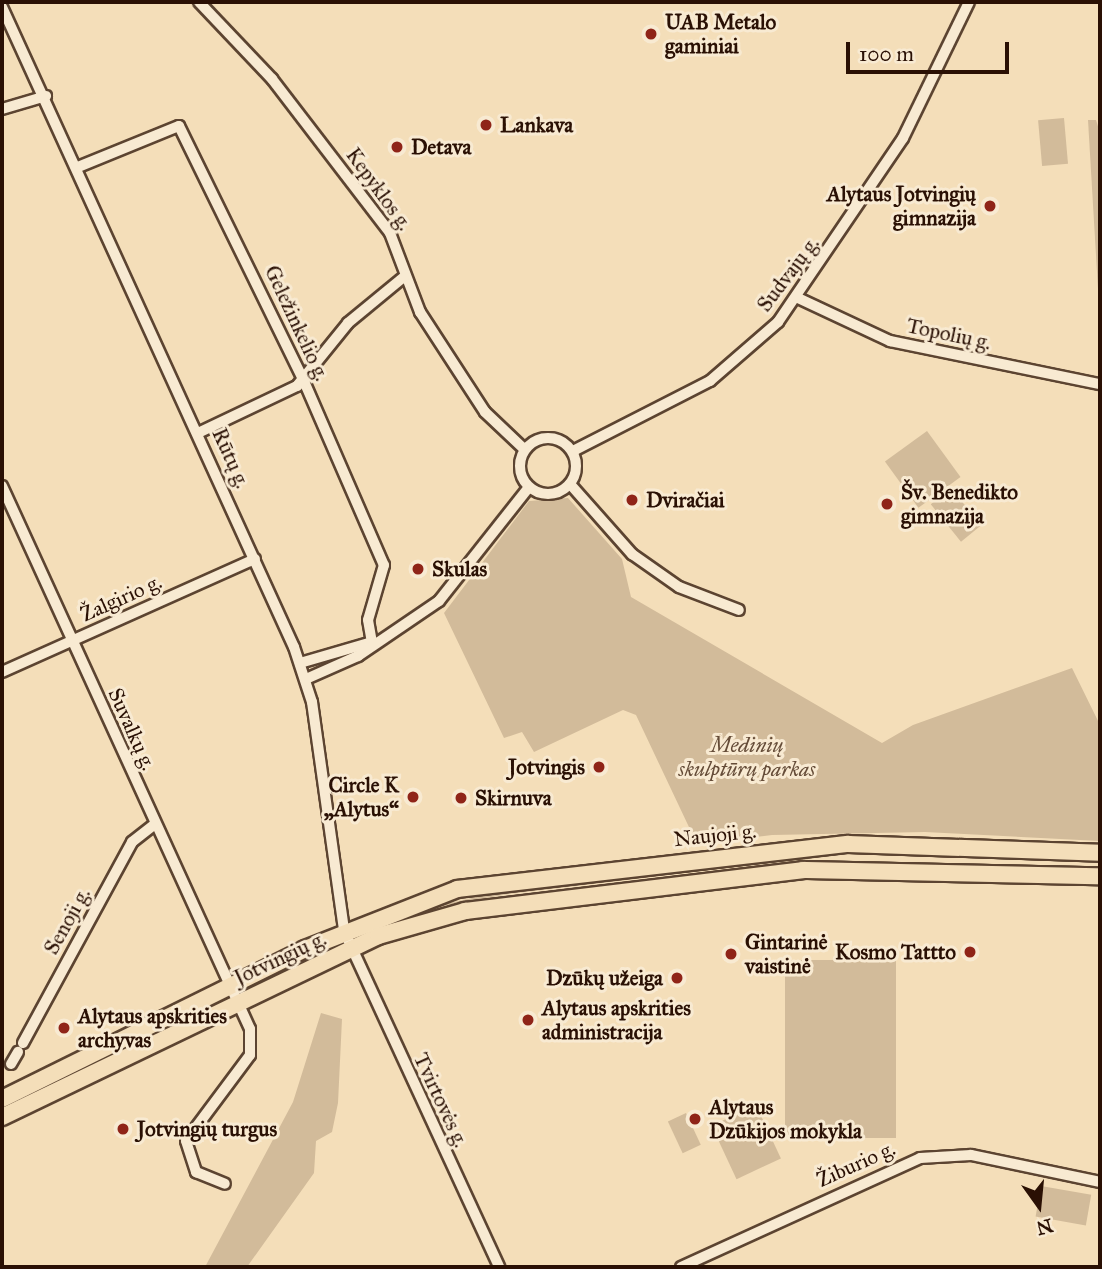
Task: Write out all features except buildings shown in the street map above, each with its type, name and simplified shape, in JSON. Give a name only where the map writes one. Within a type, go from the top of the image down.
[{"type":"main road","name":"Naujoji g.","points":[[344,931],[425,898],[496,883],[888,843],[1100,853]]},
{"type":"main road","points":[[888,843],[888,867]]},
{"type":"main road","name":"Naujoji g.","points":[[351,948],[464,911],[767,873],[888,867],[1100,876]]},
{"type":"main road","name":"Jotvingių g.","points":[[2,1099],[344,931]]},
{"type":"main road","name":"Jotvingių g.","points":[[2,1117],[351,948]]},
{"type":"street","name":"Kepyklos g.","points":[[199,2],[272,79],[390,233],[420,312],[485,412],[524,449]]},
{"type":"street","points":[[209,10],[217,2]]},
{"type":"street","name":"Sudvajų g.","points":[[573,451],[710,381],[798,298],[903,138],[969,2]]},
{"type":"street","name":"Rūtų g.","points":[[2,7],[46,96],[255,559],[306,679],[344,931],[351,948]]},
{"type":"street","points":[[2,109],[46,96]]},
{"type":"street","name":"Geležinkelio g.","points":[[78,167],[179,126],[303,379],[384,565],[368,620],[372,642]]},
{"type":"street","points":[[198,433],[303,379],[348,323],[405,276]]},
{"type":"street","name":"Topolių g.","points":[[798,298],[890,341],[1100,384]]},
{"type":"street","points":[[553,437],[573,451],[576,472],[570,484],[550,494],[529,487],[519,465],[524,449],[553,437]]},
{"type":"street","points":[[570,484],[632,554],[679,587],[739,610]]},
{"type":"street","name":"Suvalkų g.","points":[[2,486],[252,1039],[250,1055],[186,1141],[196,1172],[225,1184]]},
{"type":"street","points":[[300,663],[372,642],[411,622],[454,587],[529,487]]},
{"type":"street","name":"Žalgirio g.","points":[[2,672],[255,559]]},
{"type":"street","points":[[306,679],[358,656],[372,642]]},
{"type":"street","name":"Senoji g.","points":[[11,1065],[132,842],[154,825]]},
{"type":"street","name":"Tvirtovės g.","points":[[351,948],[499,1267]]},
{"type":"street","name":"Žiburio g.","points":[[681,1267],[920,1158],[971,1155],[1100,1182]]},
{"type":"green space","points":[[1064,118],[1068,164],[1042,166],[1038,120]]},
{"type":"green space","points":[[1088,120],[1096,120],[1100,133],[1100,323]]},
{"type":"green space","points":[[927,431],[961,477],[918,508],[885,462]]},
{"type":"green space","points":[[951,488],[981,525],[961,542],[931,504]]},
{"type":"green space","name":"Medinių skulptūrų parkas","points":[[568,498],[622,559],[631,597],[882,743],[913,725],[1072,668],[1100,725],[1100,841],[925,832],[772,835],[697,844],[636,715],[623,710],[534,752],[522,732],[504,738],[444,613],[529,501]]},
{"type":"green space","points":[[844,854],[508,894],[424,909],[507,890]]},
{"type":"green space","points":[[785,960],[896,960],[896,1138],[785,1138]]},
{"type":"green space","points":[[321,1013],[342,1019],[338,1103],[332,1132],[316,1141],[314,1173],[247,1267],[205,1267],[293,1102]]},
{"type":"green space","points":[[756,1105],[781,1158],[737,1179],[712,1126]]},
{"type":"green space","points":[[686,1113],[701,1145],[683,1153],[668,1121]]},
{"type":"green space","points":[[1041,1186],[1091,1195],[1086,1225],[1036,1217]]},
{"type":"place","name":"UAB Metalo gaminiai","points":[[651,34]]},
{"type":"place","name":"Lankava","points":[[486,125]]},
{"type":"place","name":"Detava","points":[[397,147]]},
{"type":"place","name":"Alytaus Jotvingių gimnazija","points":[[990,206]]},
{"type":"place","name":"Dviračiai","points":[[632,500]]},
{"type":"place","name":"Šv. Benedikto gimnazija","points":[[887,504]]},
{"type":"place","name":"Skulas","points":[[418,569]]},
{"type":"place","name":"Jotvingis","points":[[599,767]]},
{"type":"place","name":"Circle K „Alytus“","points":[[413,797]]},
{"type":"place","name":"Skirnuva","points":[[461,798]]},
{"type":"place","name":"Kosmo Tattto","points":[[970,952]]},
{"type":"place","name":"Gintarinė vaistinė","points":[[731,954]]},
{"type":"place","name":"Dzūkų užeiga","points":[[677,978]]},
{"type":"place","name":"Alytaus apskrities administracija","points":[[528,1020]]},
{"type":"place","name":"Alytaus apskrities archyvas","points":[[64,1028]]},
{"type":"place","name":"Alytaus Dzūkijos mokykla","points":[[695,1119]]},
{"type":"place","name":"Jotvingių turgus","points":[[123,1129]]}]
